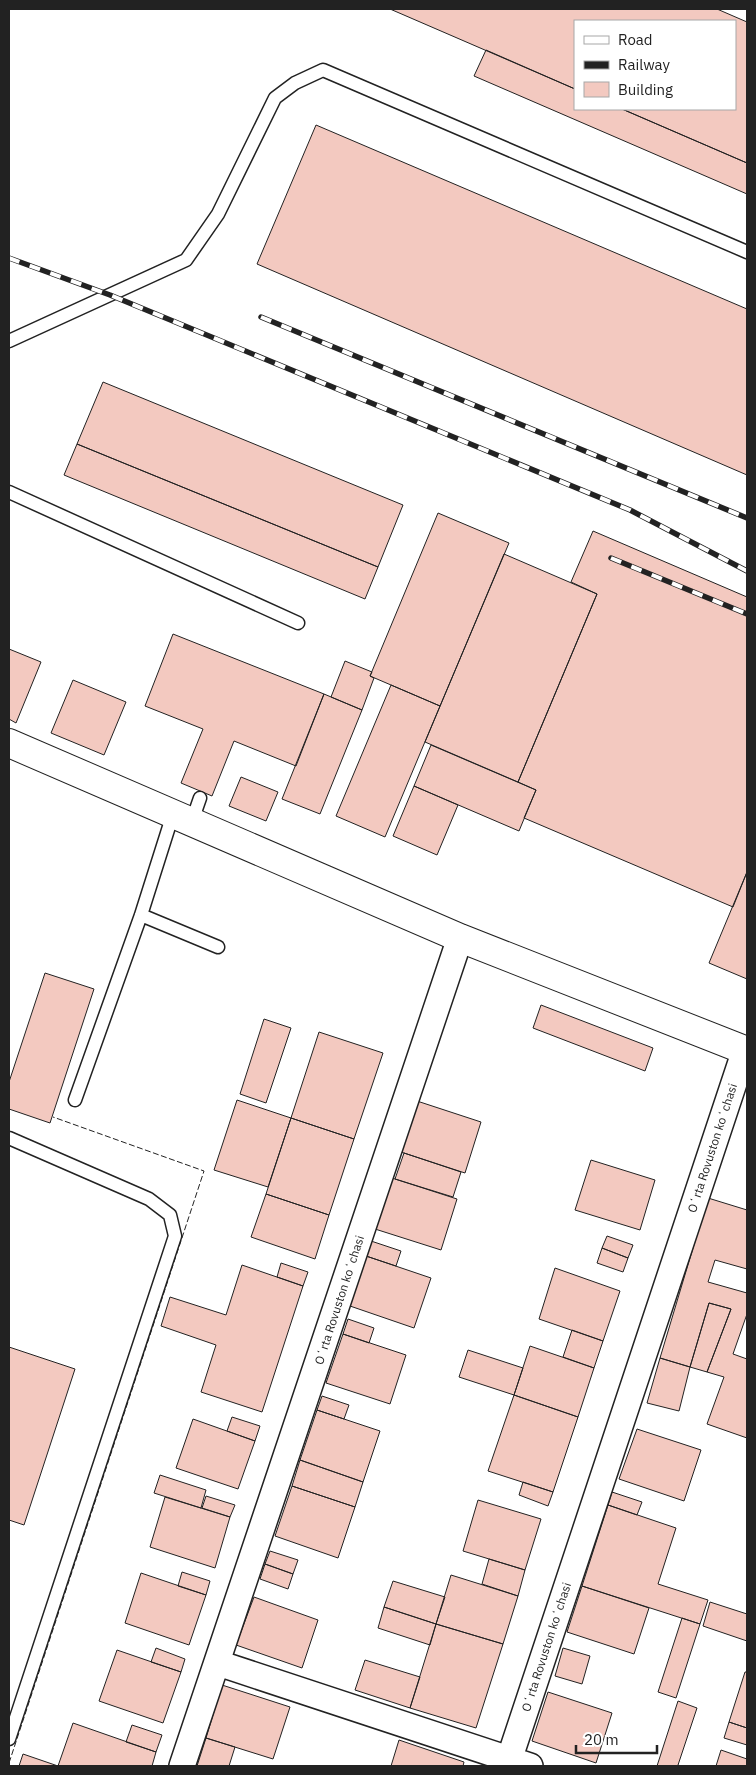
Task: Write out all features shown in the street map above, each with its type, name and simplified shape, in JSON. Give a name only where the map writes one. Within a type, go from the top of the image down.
[{"type":"street","points":[[9,743],[188,811],[460,938],[746,1050]]},
{"type":"street","name":"Oʻrta Rovuston koʻchasi","points":[[182,1766],[460,938]]},
{"type":"street","name":"Oʻrta Rovuston koʻchasi","points":[[218,1663],[515,1764],[746,1050]]},
{"type":"lane","points":[[9,341],[186,260],[218,214],[275,98],[294,83],[323,70],[747,252]]},
{"type":"lane","points":[[9,492],[298,623]]},
{"type":"lane","points":[[75,1100],[141,915],[188,811]]},
{"type":"lane","points":[[141,915],[218,947]]},
{"type":"lane","points":[[9,1138],[149,1199],[170,1215],[175,1236],[9,1739]]},
{"type":"building","points":[[390,9],[717,9],[747,22],[747,163],[624,110],[736,110],[736,20],[574,20],[574,89]]},
{"type":"building","points":[[486,50],[574,89],[574,110],[624,110],[747,163],[747,194],[474,76]]},
{"type":"building","points":[[316,125],[747,309],[747,475],[257,264]]},
{"type":"building","points":[[103,382],[403,505],[378,567],[77,444]]},
{"type":"building","points":[[77,444],[378,567],[365,599],[64,475]]},
{"type":"building","points":[[438,513],[509,543],[440,706],[370,676]]},
{"type":"building","points":[[593,531],[747,597],[747,872],[733,907],[524,818],[536,790],[518,782],[597,594],[571,582]]},
{"type":"building","points":[[504,554],[597,594],[518,782],[425,742]]},
{"type":"building","points":[[173,634],[324,694],[296,766],[234,741],[212,796],[181,783],[203,729],[145,706]]},
{"type":"building","points":[[9,649],[41,662],[16,723],[9,719]]},
{"type":"building","points":[[345,661],[372,672],[370,676],[374,678],[362,710],[331,697]]},
{"type":"building","points":[[73,680],[126,702],[104,755],[51,733]]},
{"type":"building","points":[[391,685],[440,706],[385,837],[336,816]]},
{"type":"building","points":[[324,694],[362,710],[320,814],[282,799]]},
{"type":"building","points":[[431,745],[536,790],[519,831],[414,786]]},
{"type":"building","points":[[241,777],[278,792],[266,821],[229,806]]},
{"type":"building","points":[[414,786],[458,805],[437,855],[393,836]]},
{"type":"building","points":[[747,872],[747,979],[709,963]]},
{"type":"building","points":[[45,973],[94,989],[50,1123],[9,1109],[9,1082]]},
{"type":"building","points":[[541,1005],[653,1048],[645,1071],[533,1028]]},
{"type":"building","points":[[264,1019],[291,1028],[266,1103],[240,1094]]},
{"type":"building","points":[[319,1032],[383,1053],[354,1139],[291,1118]]},
{"type":"building","points":[[237,1100],[291,1118],[268,1187],[214,1170]]},
{"type":"building","points":[[417,1101],[481,1122],[465,1173],[401,1152]]},
{"type":"building","points":[[291,1118],[354,1139],[329,1215],[266,1194]]},
{"type":"building","points":[[404,1153],[461,1172],[453,1197],[395,1179]]},
{"type":"building","points":[[591,1160],[655,1180],[640,1230],[575,1210]]},
{"type":"building","points":[[392,1178],[457,1199],[441,1250],[375,1229]]},
{"type":"building","points":[[266,1194],[329,1215],[315,1259],[251,1237]]},
{"type":"building","points":[[708,1198],[747,1210],[747,1269],[715,1260],[708,1282],[747,1293],[747,1314],[733,1354],[747,1359],[747,1438],[707,1424],[724,1377],[707,1372],[731,1309],[709,1303],[690,1367],[660,1358]]},
{"type":"building","points":[[607,1236],[633,1245],[628,1258],[602,1248]]},
{"type":"building","points":[[371,1241],[401,1251],[396,1266],[366,1256]]},
{"type":"building","points":[[602,1248],[628,1258],[623,1272],[597,1263]]},
{"type":"building","points":[[366,1256],[431,1278],[414,1328],[350,1306]]},
{"type":"building","points":[[281,1263],[308,1272],[303,1286],[277,1277]]},
{"type":"building","points":[[242,1265],[303,1286],[262,1412],[201,1392],[216,1345],[161,1326],[170,1297],[226,1315]]},
{"type":"building","points":[[555,1268],[620,1291],[603,1341],[539,1319]]},
{"type":"building","points":[[709,1303],[731,1309],[707,1372],[690,1367]]},
{"type":"building","points":[[348,1319],[374,1328],[369,1343],[343,1334]]},
{"type":"building","points":[[572,1330],[603,1341],[594,1368],[563,1357]]},
{"type":"building","points":[[343,1334],[406,1355],[390,1404],[326,1383]]},
{"type":"building","points":[[530,1346],[594,1368],[578,1417],[514,1395]]},
{"type":"building","points":[[9,1347],[75,1369],[24,1525],[9,1520]]},
{"type":"building","points":[[468,1350],[523,1368],[514,1395],[459,1377]]},
{"type":"building","points":[[660,1358],[690,1367],[679,1411],[647,1403]]},
{"type":"building","points":[[514,1395],[578,1417],[553,1492],[488,1471]]},
{"type":"building","points":[[322,1396],[349,1405],[344,1419],[317,1410]]},
{"type":"building","points":[[317,1410],[380,1431],[363,1482],[300,1460]]},
{"type":"building","points":[[232,1417],[260,1426],[255,1441],[227,1431]]},
{"type":"building","points":[[193,1419],[255,1441],[238,1489],[176,1468]]},
{"type":"building","points":[[637,1429],[701,1450],[684,1501],[619,1479]]},
{"type":"building","points":[[300,1460],[363,1482],[355,1507],[292,1486]]},
{"type":"building","points":[[160,1475],[206,1490],[201,1508],[154,1493]]},
{"type":"building","points":[[523,1482],[553,1492],[548,1506],[519,1495]]},
{"type":"building","points":[[292,1486],[355,1507],[338,1558],[275,1536]]},
{"type":"building","points":[[612,1492],[642,1502],[637,1515],[608,1505]]},
{"type":"building","points":[[206,1496],[235,1505],[230,1517],[202,1508]]},
{"type":"building","points":[[165,1497],[230,1517],[215,1568],[150,1547]]},
{"type":"building","points":[[478,1500],[541,1519],[525,1570],[463,1551]]},
{"type":"building","points":[[608,1505],[676,1528],[658,1584],[708,1600],[700,1624],[582,1586]]},
{"type":"building","points":[[270,1551],[298,1560],[293,1574],[265,1564]]},
{"type":"building","points":[[489,1559],[525,1570],[518,1596],[482,1584]]},
{"type":"building","points":[[265,1564],[293,1574],[288,1589],[260,1579]]},
{"type":"building","points":[[182,1572],[210,1581],[206,1595],[178,1586]]},
{"type":"building","points":[[141,1573],[206,1595],[189,1645],[125,1623]]},
{"type":"building","points":[[451,1575],[518,1596],[503,1644],[436,1624]]},
{"type":"building","points":[[393,1581],[445,1597],[436,1624],[384,1607]]},
{"type":"building","points":[[582,1586],[649,1608],[634,1654],[567,1632]]},
{"type":"building","points":[[254,1597],[318,1620],[302,1668],[236,1645]]},
{"type":"building","points":[[710,1602],[747,1614],[747,1641],[703,1626]]},
{"type":"building","points":[[384,1607],[436,1624],[430,1645],[378,1628]]},
{"type":"building","points":[[682,1618],[700,1624],[676,1698],[658,1692]]},
{"type":"building","points":[[436,1624],[503,1644],[476,1728],[410,1708]]},
{"type":"building","points":[[156,1648],[185,1659],[181,1672],[151,1662]]},
{"type":"building","points":[[563,1648],[590,1656],[582,1684],[555,1676]]},
{"type":"building","points":[[117,1650],[181,1672],[163,1723],[99,1701]]},
{"type":"building","points":[[365,1660],[420,1677],[410,1708],[355,1690]]},
{"type":"building","points":[[745,1672],[747,1672],[747,1728],[729,1722]]},
{"type":"building","points":[[222,1685],[290,1707],[273,1759],[206,1738]]},
{"type":"building","points":[[548,1692],[612,1713],[596,1763],[532,1741]]},
{"type":"building","points":[[678,1701],[697,1708],[678,1765],[680,1766],[657,1766]]},
{"type":"building","points":[[729,1722],[747,1728],[747,1745],[724,1738]]},
{"type":"building","points":[[73,1723],[156,1752],[152,1766],[58,1766]]},
{"type":"building","points":[[132,1725],[162,1735],[156,1752],[126,1742]]},
{"type":"building","points":[[206,1738],[235,1747],[229,1766],[197,1766]]},
{"type":"building","points":[[399,1740],[464,1762],[463,1766],[391,1766]]},
{"type":"building","points":[[721,1750],[747,1759],[747,1766],[716,1766]]},
{"type":"building","points":[[23,1754],[58,1766],[19,1766]]},
{"type":"railway","points":[[9,258],[110,295],[630,510],[747,571]]},
{"type":"railway","points":[[261,317],[747,518]]},
{"type":"railway","points":[[611,558],[747,614]]},
{"type":"fence","points":[[9,1763],[204,1171],[53,1117]]}]
